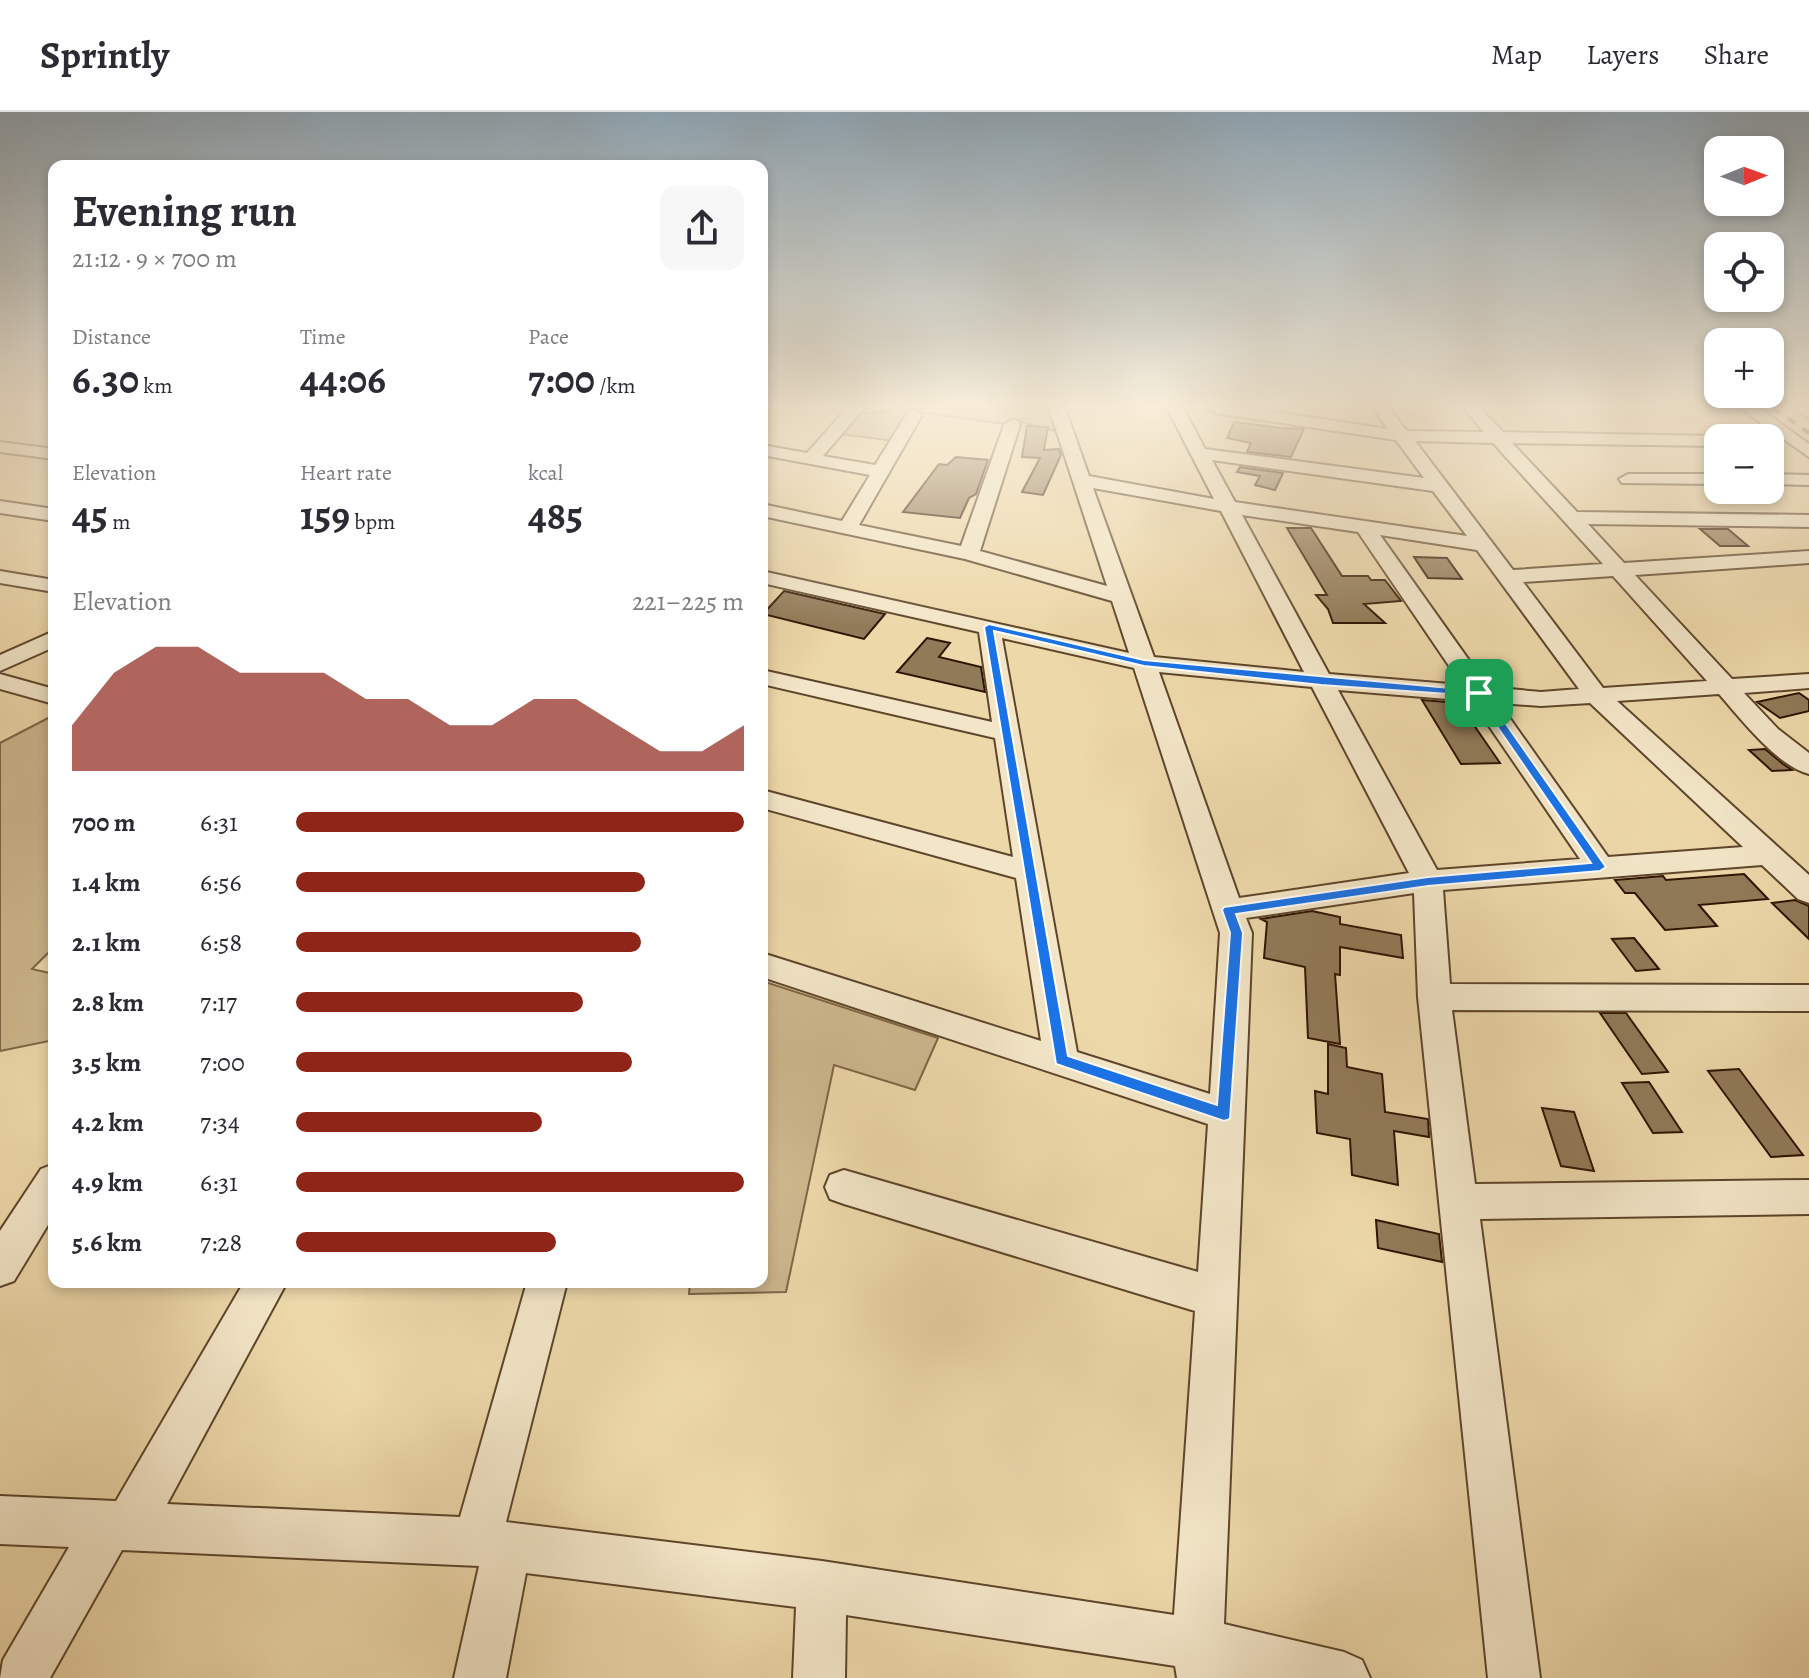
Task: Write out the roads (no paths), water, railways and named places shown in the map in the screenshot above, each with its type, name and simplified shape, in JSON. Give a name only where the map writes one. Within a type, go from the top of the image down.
[{"type":"street","points":[[847,529],[876,481]]},
{"type":"street","points":[[969,554],[993,481]]},
{"type":"street","points":[[1082,481],[1236,933],[1224,1114],[1200,1661]]},
{"type":"street","points":[[1088,481],[1228,507],[1485,545]]},
{"type":"street","points":[[1214,481],[1428,881],[1434,997],[1514,1678]]},
{"type":"street","points":[[1404,481],[1440,486]]},
{"type":"street","points":[[1436,481],[1596,695],[1809,892]]},
{"type":"street","points":[[1538,481],[1769,734],[1809,766]]},
{"type":"street","points":[[0,507],[48,514]]},
{"type":"street","points":[[768,511],[969,554],[1121,597]]},
{"type":"street","points":[[1572,518],[1809,521]]},
{"type":"street","points":[[1364,527],[1600,867]]},
{"type":"street","points":[[1509,577],[1809,557]]},
{"type":"street","points":[[6,578],[48,563]]},
{"type":"street","points":[[6,578],[48,585]]},
{"type":"street","points":[[768,578],[1144,663],[1321,681],[1541,699],[1809,681]]},
{"type":"street","points":[[989,627],[1061,1060]]},
{"type":"street","points":[[0,664],[48,641]]},
{"type":"street","points":[[768,678],[1006,733]]},
{"type":"street","points":[[0,681],[48,695]]},
{"type":"street","points":[[768,801],[1030,872]]},
{"type":"street","points":[[1229,910],[1428,881],[1769,855]]},
{"type":"street","points":[[768,967],[1224,1114]]},
{"type":"street","points":[[1434,997],[1809,998]]},
{"type":"street","points":[[844,1187],[1217,1298]]},
{"type":"street","points":[[0,1267],[48,1191]]},
{"type":"street","points":[[1458,1202],[1809,1197]]},
{"type":"street","points":[[21,1678],[263,1288]]},
{"type":"street","points":[[480,1678],[492,1545],[546,1288]]},
{"type":"street","points":[[0,1520],[492,1545],[822,1586],[1200,1661],[1344,1678]]},
{"type":"street","points":[[819,1678],[822,1586]]}]
